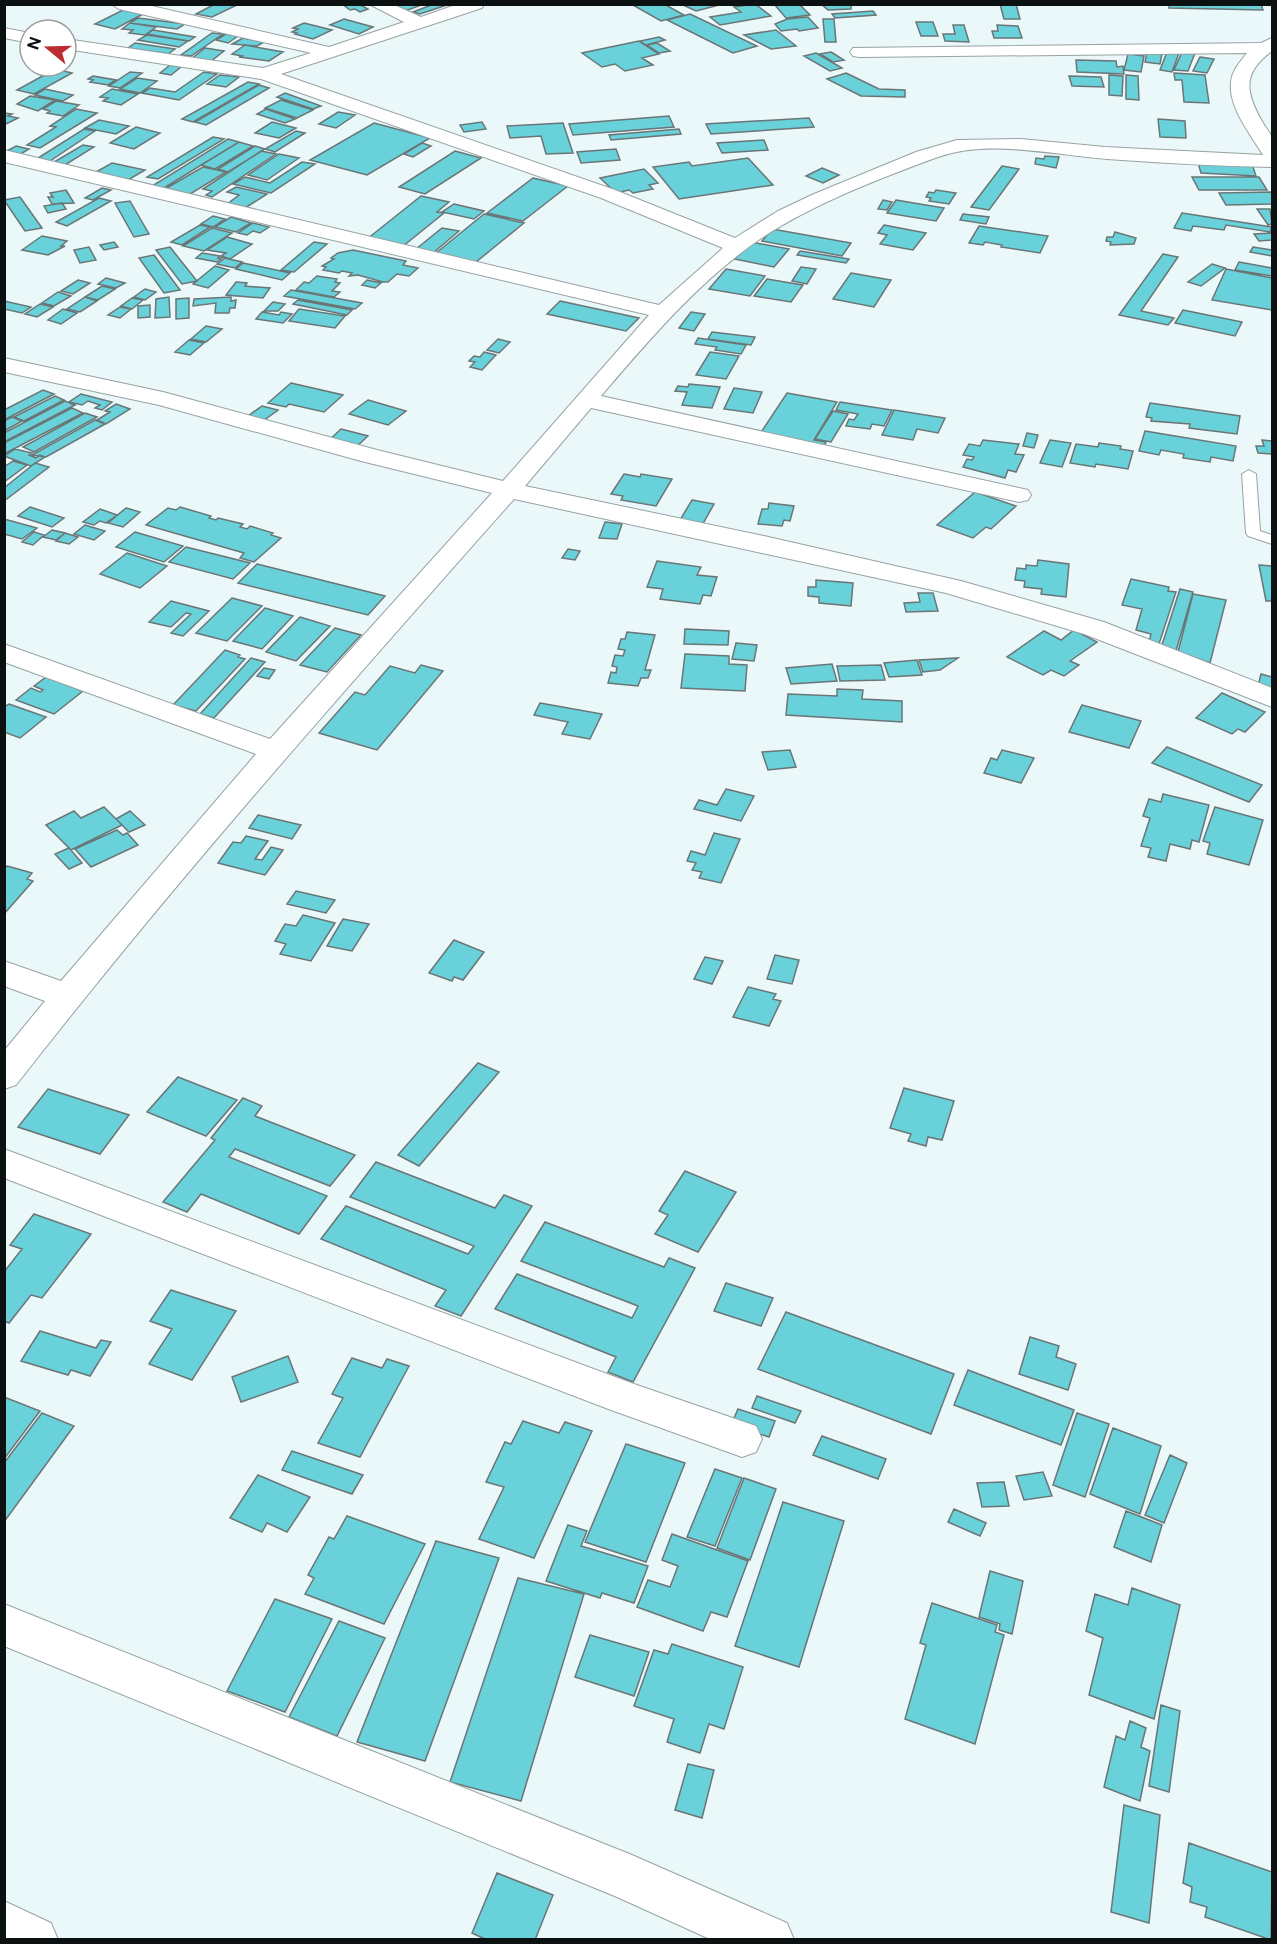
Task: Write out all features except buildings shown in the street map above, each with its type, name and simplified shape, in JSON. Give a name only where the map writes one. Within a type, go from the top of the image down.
[{"type":"street","points":[[119,4],[332,52]]},
{"type":"street","points":[[377,4],[421,23]]},
{"type":"street","points":[[264,74],[476,4]]},
{"type":"street","points":[[859,52],[1268,45]]},
{"type":"street","points":[[4,1076],[66,996],[273,750],[509,490],[663,312],[736,246],[783,218],[830,195],[927,154],[956,146],[987,144],[1132,155],[1271,152],[1242,100],[1239,76],[1249,59],[1268,45]]},
{"type":"street","points":[[78,46],[264,74],[608,194],[736,246]]},
{"type":"street","points":[[4,156],[663,312]]},
{"type":"street","points":[[4,365],[163,399],[370,456],[509,490],[952,587],[1094,628],[1272,698]]},
{"type":"street","points":[[587,400],[1019,495]]},
{"type":"street","points":[[4,652],[273,750]]},
{"type":"street","points":[[4,973],[66,996]]},
{"type":"street","points":[[4,1163],[625,1398],[742,1439]]},
{"type":"street","points":[[4,1625],[621,1874],[770,1940]]},
{"type":"street","points":[[4,1924],[34,1940]]},
{"type":"lane","points":[[1250,474],[1253,533],[1272,540]]}]
